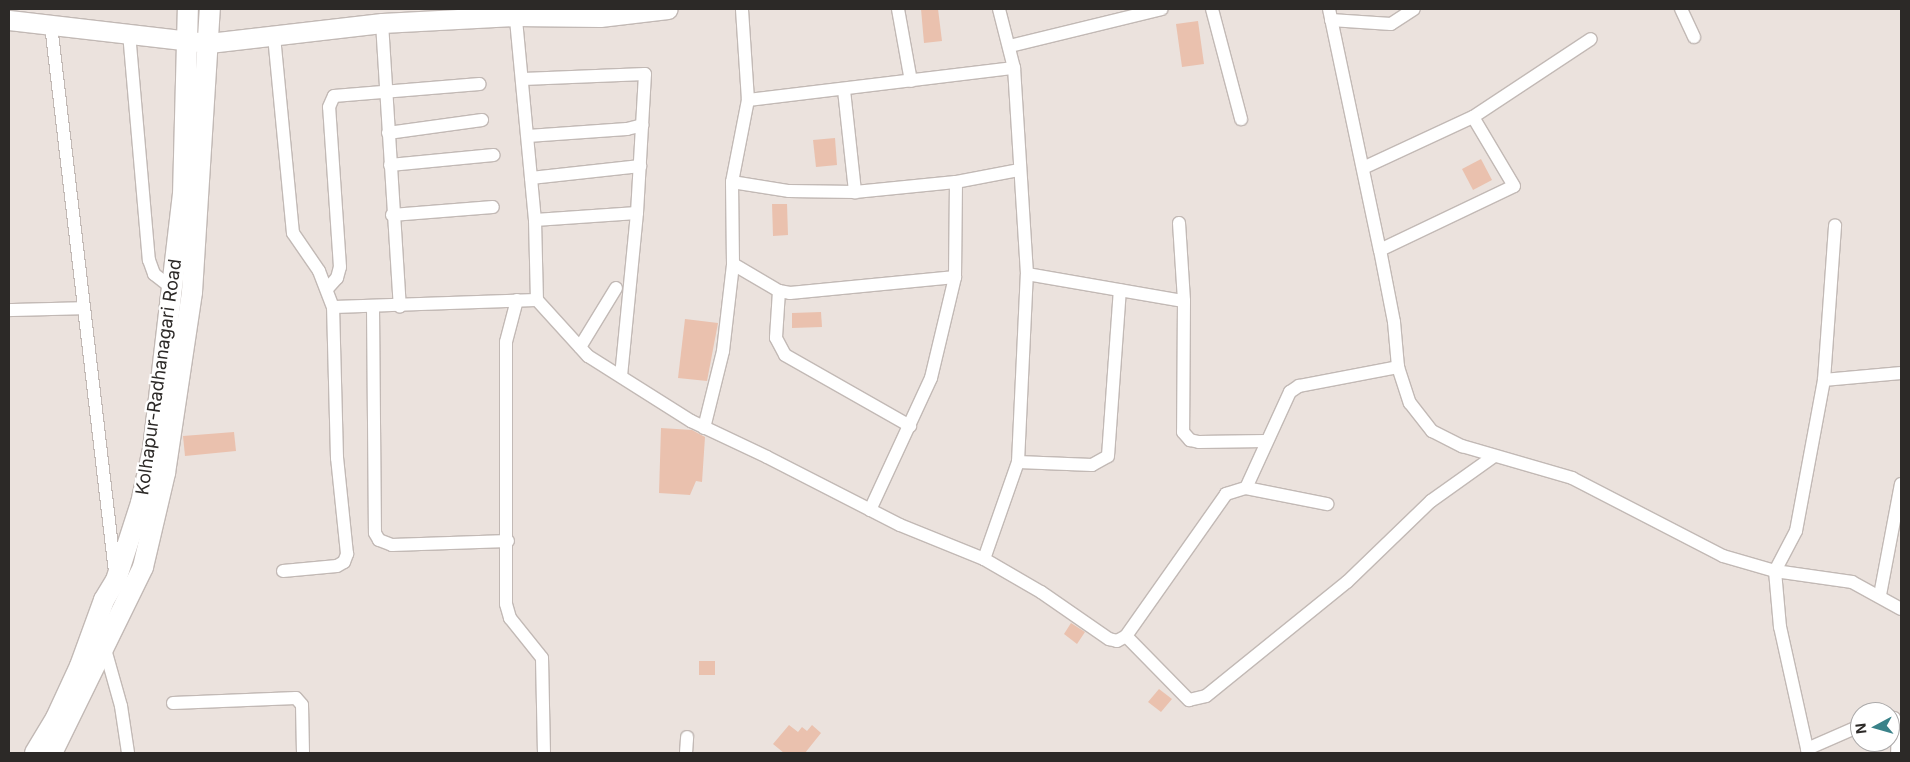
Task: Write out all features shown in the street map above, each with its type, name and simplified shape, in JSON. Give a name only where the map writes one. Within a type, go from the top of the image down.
[{"type":"main road","name":"Kolhapur-Radhanagari Road","points":[[35,753],[56,718],[80,666],[104,600],[116,580],[141,503],[152,449],[184,196],[188,9]]},
{"type":"main road","points":[[52,753],[105,649],[143,568],[165,473],[192,292],[210,9]]},
{"type":"street","points":[[9,20],[129,33],[187,42],[209,43],[382,23],[515,12],[600,18],[668,9]]},
{"type":"street","points":[[704,428],[723,351],[732,264],[732,182],[748,100],[742,9]]},
{"type":"street","points":[[898,9],[911,81]]},
{"type":"street","points":[[984,559],[1018,462],[1026,274],[1014,68],[1010,46],[999,9]]},
{"type":"street","points":[[1010,46],[1162,9]]},
{"type":"street","points":[[1212,9],[1241,119]]},
{"type":"street","points":[[1414,9],[1391,24],[1330,14],[1394,322],[1398,367],[1410,403],[1432,431],[1462,446],[1572,478],[1723,556],[1775,572],[1852,582],[1880,595],[1901,609]]},
{"type":"street","points":[[1681,9],[1694,37]]},
{"type":"street","points":[[515,12],[523,79],[535,220],[537,300],[588,356],[620,375],[643,392],[704,428],[870,510],[984,559],[1041,592],[1108,639],[1117,641],[1126,636],[1226,494],[1246,488],[1327,504]]},
{"type":"street","points":[[382,23],[392,215],[400,306]]},
{"type":"street","points":[[51,26],[116,580]]},
{"type":"street","points":[[129,33],[149,260],[154,274],[173,289]]},
{"type":"street","points":[[274,36],[293,233],[319,271],[333,307],[337,458],[347,554],[344,562],[337,566],[283,571]]},
{"type":"street","points":[[1363,168],[1473,117],[1591,39]]},
{"type":"street","points":[[748,100],[844,90],[1014,68]]},
{"type":"street","points":[[523,79],[645,74],[637,213],[620,375]]},
{"type":"street","points":[[327,289],[337,278],[340,267],[330,101],[339,95],[385,93],[480,84]]},
{"type":"street","points":[[844,90],[855,192]]},
{"type":"street","points":[[1380,250],[1514,186],[1473,117]]},
{"type":"street","points":[[388,133],[482,120]]},
{"type":"street","points":[[528,136],[627,129],[643,125]]},
{"type":"street","points":[[627,129],[640,147]]},
{"type":"street","points":[[390,165],[494,155]]},
{"type":"street","points":[[531,178],[640,166]]},
{"type":"street","points":[[732,182],[789,191],[855,192],[956,182],[1019,170]]},
{"type":"street","points":[[870,510],[931,378],[955,277],[956,182]]},
{"type":"street","points":[[392,215],[493,207]]},
{"type":"street","points":[[535,220],[637,213]]},
{"type":"street","points":[[1179,223],[1184,301],[1183,432],[1190,440],[1199,442],[1266,441]]},
{"type":"street","points":[[1835,225],[1824,380],[1796,531],[1775,572],[1780,627],[1807,751],[1850,731]]},
{"type":"street","points":[[732,264],[779,291],[955,277]]},
{"type":"street","points":[[1026,274],[1184,301]]},
{"type":"street","points":[[580,347],[616,288]]},
{"type":"street","points":[[1018,462],[1092,465],[1102,463],[1108,456],[1120,290]]},
{"type":"street","points":[[779,291],[776,338],[785,355],[910,426]]},
{"type":"street","points":[[517,300],[506,342],[508,541],[506,604],[510,618],[542,658],[544,672],[544,753]]},
{"type":"street","points":[[333,307],[537,300]]},
{"type":"street","points":[[372,307],[375,533],[379,540],[392,545],[508,541]]},
{"type":"street","points":[[9,310],[84,308]]},
{"type":"street","points":[[1246,488],[1284,400],[1299,386],[1398,367]]},
{"type":"street","points":[[1824,380],[1901,373]]},
{"type":"street","points":[[1126,636],[1189,700],[1206,696],[1347,582],[1431,501],[1494,456]]},
{"type":"street","points":[[1880,595],[1901,484]]},
{"type":"street","points":[[105,649],[121,706],[128,753]]},
{"type":"street","points":[[173,703],[296,698],[302,705],[303,753]]},
{"type":"street","points":[[686,753],[687,737]]},
{"type":"building","points":[[921,9],[938,9],[942,41],[924,43]]},
{"type":"building","points":[[1198,21],[1204,64],[1182,67],[1176,24]]},
{"type":"building","points":[[835,138],[837,165],[816,167],[813,140]]},
{"type":"building","points":[[1481,159],[1492,180],[1473,190],[1462,169]]},
{"type":"building","points":[[772,204],[787,204],[788,235],[773,236]]},
{"type":"building","points":[[821,312],[822,327],[792,328],[792,313]]},
{"type":"building","points":[[685,319],[718,323],[707,381],[678,378]]},
{"type":"building","points":[[661,428],[692,430],[705,437],[702,482],[696,481],[690,495],[659,493]]},
{"type":"building","points":[[234,432],[236,451],[185,456],[183,436]]},
{"type":"building","points":[[1071,623],[1085,632],[1077,644],[1064,634]]},
{"type":"building","points":[[699,661],[715,661],[715,675],[699,675]]},
{"type":"building","points":[[1159,689],[1172,699],[1161,712],[1148,702]]},
{"type":"building","points":[[789,725],[798,732],[802,727],[807,731],[812,725],[821,733],[805,753],[784,753],[773,744]]}]
